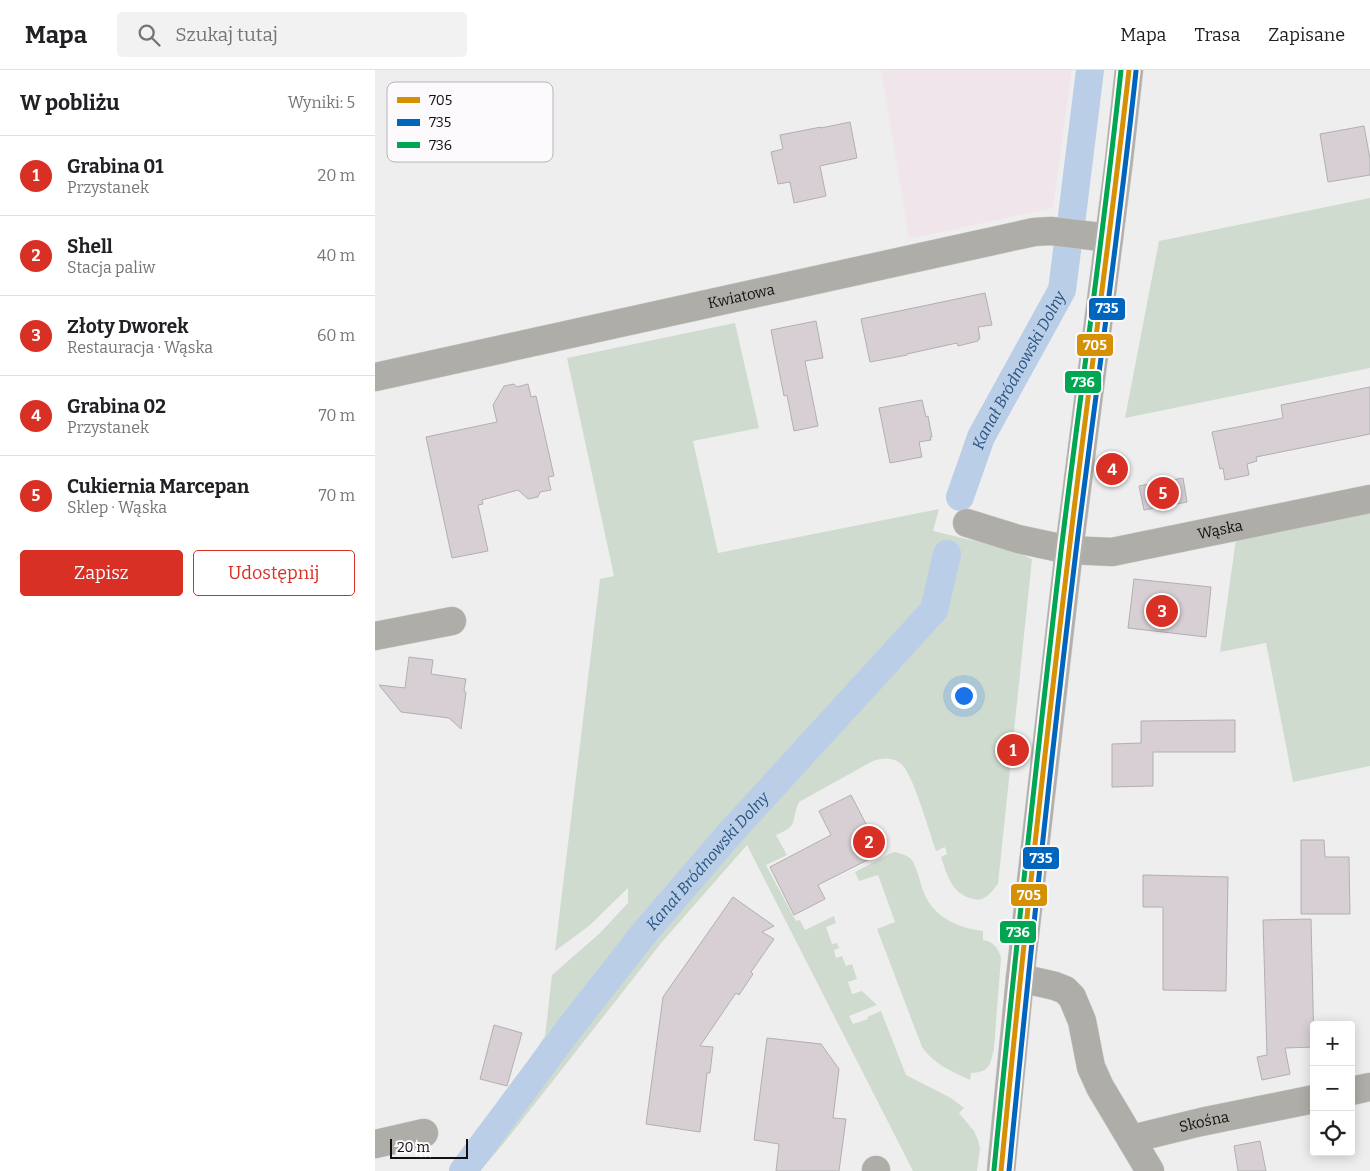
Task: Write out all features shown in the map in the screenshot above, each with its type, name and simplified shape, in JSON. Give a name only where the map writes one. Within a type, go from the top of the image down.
[{"type":"main road","points":[[1001,1171],[1020,978],[1069,550],[1129,70]]},
{"type":"street","name":"Kwiatowa","points":[[375,377],[1034,232],[1109,238]]},
{"type":"street","name":"Wąska","points":[[967,523],[1019,539],[1069,550],[1112,552],[1370,499]]},
{"type":"street","points":[[375,636],[452,621]]},
{"type":"street","points":[[1020,978],[1055,986],[1065,990],[1072,997],[1082,1021],[1091,1067],[1100,1087],[1150,1171]]},
{"type":"street","points":[[1355,1090],[1370,1087]]},
{"type":"street","name":"Skośna","points":[[1131,1139],[1201,1122],[1310,1100]]},
{"type":"street","points":[[375,1144],[424,1133]]},
{"type":"shaded area","points":[[881,70],[1072,70],[1053,208],[909,239]]},
{"type":"shaded area","points":[[1370,198],[1370,368],[1125,418],[1159,241]]},
{"type":"shaded area","points":[[735,323],[759,428],[693,441],[718,553],[939,509],[933,531],[1009,549],[1032,559],[998,884],[992,891],[983,899],[976,900],[960,893],[951,883],[941,857],[947,854],[945,847],[936,851],[910,778],[900,763],[890,759],[873,761],[799,802],[791,825],[784,832],[776,835],[787,855],[766,865],[796,921],[800,920],[805,930],[834,916],[836,923],[826,927],[832,944],[837,943],[839,948],[834,950],[836,958],[842,956],[846,966],[852,964],[857,979],[848,982],[852,994],[862,991],[877,1005],[849,1016],[853,1024],[868,1019],[867,1017],[881,1011],[906,1075],[951,1098],[964,1108],[959,1113],[974,1131],[980,1149],[977,1171],[913,1171],[747,845],[662,942],[480,1171],[450,1171],[471,1146],[545,1036],[552,975],[600,933],[628,903],[628,888],[589,926],[555,951],[600,579],[614,576],[567,358]]},
{"type":"shaded area","points":[[1370,512],[1370,766],[1293,782],[1266,643],[1220,652],[1236,539]]},
{"type":"shaded area","points":[[895,852],[912,860],[928,902],[934,909],[956,924],[983,931],[983,940],[993,944],[1001,958],[993,1055],[988,1067],[982,1071],[971,1073],[970,1080],[938,1063],[922,1047],[877,929],[895,922],[878,875],[859,881],[855,872]]},
{"type":"building","points":[[850,122],[857,158],[820,166],[826,196],[794,203],[790,182],[778,184],[771,152],[783,149],[780,135]]},
{"type":"building","points":[[1364,126],[1370,159],[1370,175],[1328,182],[1320,134]]},
{"type":"building","points":[[985,293],[992,325],[978,327],[980,339],[978,341],[958,346],[957,343],[870,362],[861,319]]},
{"type":"building","points":[[816,321],[823,358],[805,361],[818,426],[794,431],[787,395],[784,396],[771,330]]},
{"type":"building","points":[[514,384],[517,387],[528,384],[531,397],[536,396],[554,476],[548,477],[551,490],[540,492],[538,497],[528,499],[518,490],[482,500],[483,504],[478,505],[488,551],[452,558],[426,437],[497,422],[493,405],[504,386]]},
{"type":"building","points":[[1370,387],[1370,434],[1256,457],[1257,461],[1247,464],[1249,475],[1225,480],[1223,468],[1220,469],[1212,432],[1283,418],[1281,405]]},
{"type":"building","points":[[922,400],[926,417],[928,416],[931,440],[919,442],[922,457],[890,463],[879,408]]},
{"type":"building","points":[[1183,478],[1187,502],[1144,510],[1139,486]]},
{"type":"building","points":[[1134,579],[1211,587],[1206,637],[1128,628]]},
{"type":"building","points":[[409,657],[433,660],[431,674],[466,679],[461,729],[449,718],[401,712],[379,685],[405,688]]},
{"type":"building","points":[[1235,720],[1235,752],[1153,752],[1153,786],[1112,787],[1112,744],[1141,743],[1141,721]]},
{"type":"building","points":[[851,795],[881,853],[818,885],[825,899],[794,915],[770,867],[831,835],[819,811]]},
{"type":"building","points":[[1301,840],[1324,840],[1325,857],[1349,857],[1350,914],[1301,914]]},
{"type":"building","points":[[1143,875],[1228,877],[1226,991],[1163,990],[1163,907],[1143,907]]},
{"type":"building","points":[[733,897],[774,926],[762,932],[774,939],[751,972],[753,974],[739,995],[736,993],[700,1046],[713,1047],[710,1073],[707,1073],[700,1132],[646,1124],[663,997]]},
{"type":"building","points":[[1311,919],[1313,1021],[1310,1021],[1310,1047],[1285,1048],[1290,1074],[1262,1080],[1257,1057],[1267,1055],[1263,920]]},
{"type":"building","points":[[494,1025],[522,1033],[507,1086],[480,1079]]},
{"type":"building","points":[[767,1038],[821,1044],[839,1069],[833,1118],[846,1119],[839,1171],[776,1171],[779,1144],[754,1140]]},
{"type":"building","points":[[1260,1141],[1266,1171],[1238,1171],[1234,1146]]},
{"type":"waterway","name":"Kanał Bródnowski Dolny","points":[[1071,224],[1090,70]]},
{"type":"waterway","name":"Kanał Bródnowski Dolny","points":[[960,497],[981,437],[1062,290],[1068,243]]},
{"type":"waterway","name":"Kanał Bródnowski Dolny","points":[[463,1171],[569,1029],[645,932],[731,832],[934,610],[947,554]]},
{"type":"transit line","name":"736","points":[[994,1170],[1052,628],[1121,70]]},
{"type":"transit line","name":"705","points":[[1001,1171],[1051,706],[1129,70]]},
{"type":"transit line","name":"735","points":[[1009,1171],[1032,938],[1058,706],[1136,71]]},
{"type":"place","name":"Grabina 02","points":[[1112,469]]},
{"type":"place","name":"Cukiernia Marcepan","points":[[1163,493]]},
{"type":"place","name":"Złoty Dworek","points":[[1162,611]]},
{"type":"place","name":"Grabina 01","points":[[1013,750]]},
{"type":"place","name":"Shell","points":[[869,842]]}]
